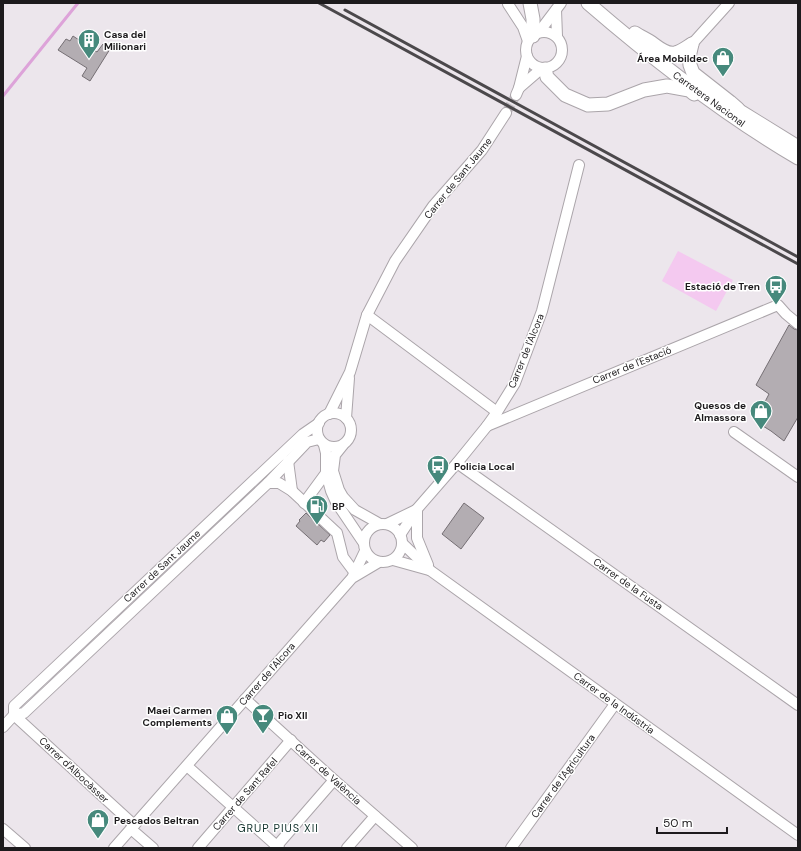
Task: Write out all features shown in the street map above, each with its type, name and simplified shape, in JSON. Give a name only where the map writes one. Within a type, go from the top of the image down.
[{"type":"main road","points":[[530,3],[533,19],[533,36]]},
{"type":"main road","name":"Carretera Nacional","points":[[588,3],[657,60],[740,117],[798,147]]},
{"type":"main road","name":"Carretera Nacional","points":[[600,3],[662,56],[720,99],[774,144],[798,158]]},
{"type":"main road","points":[[635,33],[669,54],[676,53],[692,44]]},
{"type":"main road","points":[[692,44],[689,57],[690,66],[693,73],[730,102],[740,117]]},
{"type":"main road","points":[[543,69],[547,77],[565,95],[588,105],[608,104],[644,90],[666,86],[689,90],[721,113],[740,117]]},
{"type":"street","points":[[692,44],[729,3]]},
{"type":"street","points":[[508,4],[524,27],[533,36]]},
{"type":"street","points":[[533,36],[549,32],[557,36],[563,46],[562,57],[555,66],[543,69],[517,92],[527,56],[526,48],[533,36],[558,6]]},
{"type":"street","points":[[557,36],[558,6]]},
{"type":"street","points":[[527,56],[532,64],[543,69]]},
{"type":"street","name":"Carrer de Sant Jaume","points":[[329,414],[350,372],[367,315],[395,261],[433,206],[482,150],[506,113]]},
{"type":"street","name":"Carrer de l'Alcora","points":[[401,539],[417,509],[487,426],[515,383],[542,311],[579,165]]},
{"type":"street","name":"Carrer de l'Estació","points":[[487,426],[778,305],[798,324]]},
{"type":"street","points":[[367,315],[497,412]]},
{"type":"street","name":"Carrer de Sant Jaume","points":[[346,418],[350,372]]},
{"type":"street","points":[[329,414],[338,414],[346,418],[351,427],[350,437],[335,455],[334,471],[339,490],[355,510],[383,524],[395,528],[401,539],[402,549],[399,554],[393,560],[384,563],[372,560],[363,551],[352,526],[336,502],[326,473],[326,453],[317,434],[317,428],[321,419],[329,414]]},
{"type":"street","name":"Carrer de Sant Jaume","points":[[14,715],[14,706],[303,434],[319,423]]},
{"type":"street","points":[[734,432],[798,477]]},
{"type":"street","name":"Carrer de Sant Jaume","points":[[3,727],[14,715],[24,713],[268,482],[307,442],[322,442]]},
{"type":"street","points":[[322,442],[328,447],[333,448],[343,445]]},
{"type":"street","points":[[288,461],[292,491]]},
{"type":"street","name":"Carrer de la Fusta","points":[[457,463],[798,705]]},
{"type":"street","points":[[304,503],[326,473]]},
{"type":"street","points":[[268,482],[279,483],[292,491],[338,533],[343,557],[353,575]]},
{"type":"street","points":[[417,509],[417,538],[431,571]]},
{"type":"street","name":"Carrer de l'Alcora","points":[[383,524],[417,509]]},
{"type":"street","points":[[353,575],[363,551],[364,538],[368,530],[376,525],[383,524]]},
{"type":"street","points":[[338,533],[352,526]]},
{"type":"street","name":"Carrer de la Indústria","points":[[401,539],[431,571],[798,835]]},
{"type":"street","points":[[343,557],[363,551]]},
{"type":"street","name":"Carrer de la Indústria","points":[[393,560],[431,571]]},
{"type":"street","name":"Carrer de l'Alcora","points":[[114,848],[353,575],[379,562]]},
{"type":"street","name":"Carrer de València","points":[[245,699],[409,847]]},
{"type":"street","name":"Carrer de l'Agricultura","points":[[511,848],[615,704]]},
{"type":"street","name":"Carrer d'Albocàsser","points":[[14,715],[133,827],[153,848]]},
{"type":"street","name":"Carrer de Sant Rafel","points":[[198,848],[291,740]]},
{"type":"street","points":[[187,766],[277,847],[334,780]]},
{"type":"street","points":[[347,848],[375,816]]},
{"type":"street","points":[[3,829],[25,848]]},
{"type":"shaded area","points":[[678,251],[733,280],[716,311],[662,281]]},
{"type":"building","name":"Casa del Milionari","points":[[73,36],[97,52],[103,44],[110,49],[90,81],[82,76],[87,68],[58,50],[66,39],[70,41]]},
{"type":"building","points":[[789,325],[798,330],[798,417],[784,441],[755,421],[769,394],[756,385]]},
{"type":"building","points":[[464,503],[484,518],[461,549],[442,534]]},
{"type":"building","points":[[306,513],[330,535],[324,542],[321,540],[317,545],[296,526],[300,521],[299,520]]},
{"type":"waterway","points":[[3,96],[78,3]]},
{"type":"tunnel","points":[[506,113],[516,95]]},
{"type":"railway","points":[[319,3],[798,264]]},
{"type":"railway","points":[[345,10],[798,257]]},
{"type":"place","name":"Casa del Milionari","points":[[89,60]]},
{"type":"place","name":"Área Mobildec","points":[[723,78]]},
{"type":"place","name":"Estació de Tren","points":[[776,306]]},
{"type":"place","name":"Quesos de Almassora","points":[[761,430]]},
{"type":"place","name":"Policia Local","points":[[438,486]]},
{"type":"place","name":"BP","points":[[317,526]]},
{"type":"place","name":"Pio XII","points":[[263,734]]},
{"type":"place","name":"Maei Carmen Complements","points":[[227,736]]},
{"type":"place","name":"Pescados Beltran","points":[[98,840]]},
{"type":"district","name":"GRUP PIUS XII","points":[[278,828]]}]
